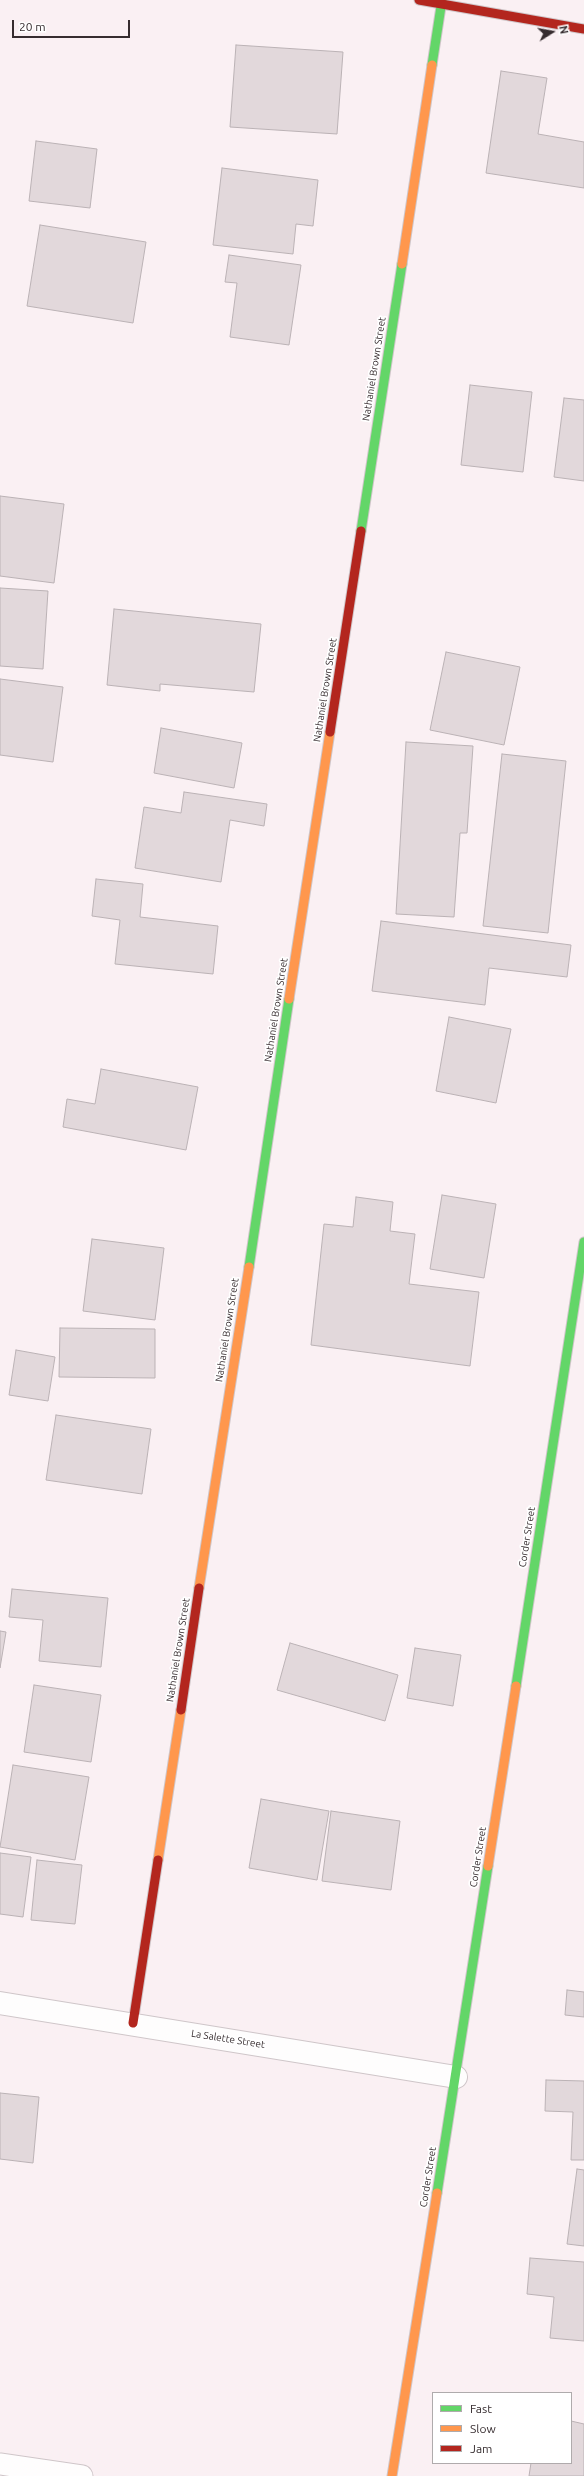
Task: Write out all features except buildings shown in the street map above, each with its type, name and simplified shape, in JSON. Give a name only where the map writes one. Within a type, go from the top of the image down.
[{"type":"street","points":[[418,0],[441,2],[584,29]]},
{"type":"street","name":"Nathaniel Brown Street","points":[[132,2023],[441,2]]},
{"type":"street","name":"Corder Street","points":[[392,2476],[456,2077],[584,1242]]},
{"type":"street","name":"La Salette Street","points":[[0,2003],[132,2023],[456,2077]]},
{"type":"lane","points":[[0,2464],[82,2476]]},
{"type":"traffic: fast","points":[[432,65],[442,0]]},
{"type":"traffic: fast","points":[[361,531],[402,264]]},
{"type":"traffic: fast","points":[[249,1267],[289,999]]},
{"type":"traffic: fast","points":[[516,1686],[584,1242]]},
{"type":"traffic: fast","points":[[437,2193],[488,1866]]},
{"type":"traffic: slow","points":[[402,264],[432,65]]},
{"type":"traffic: slow","points":[[289,999],[330,732]]},
{"type":"traffic: slow","points":[[199,1588],[249,1267]]},
{"type":"traffic: slow","points":[[488,1866],[516,1686]]},
{"type":"traffic: slow","points":[[158,1860],[181,1710]]},
{"type":"traffic: slow","points":[[392,2476],[437,2193]]},
{"type":"traffic: jam","points":[[419,0],[584,29]]},
{"type":"traffic: jam","points":[[330,732],[361,531]]},
{"type":"traffic: jam","points":[[181,1710],[199,1588]]},
{"type":"traffic: jam","points":[[133,2023],[158,1860]]}]
